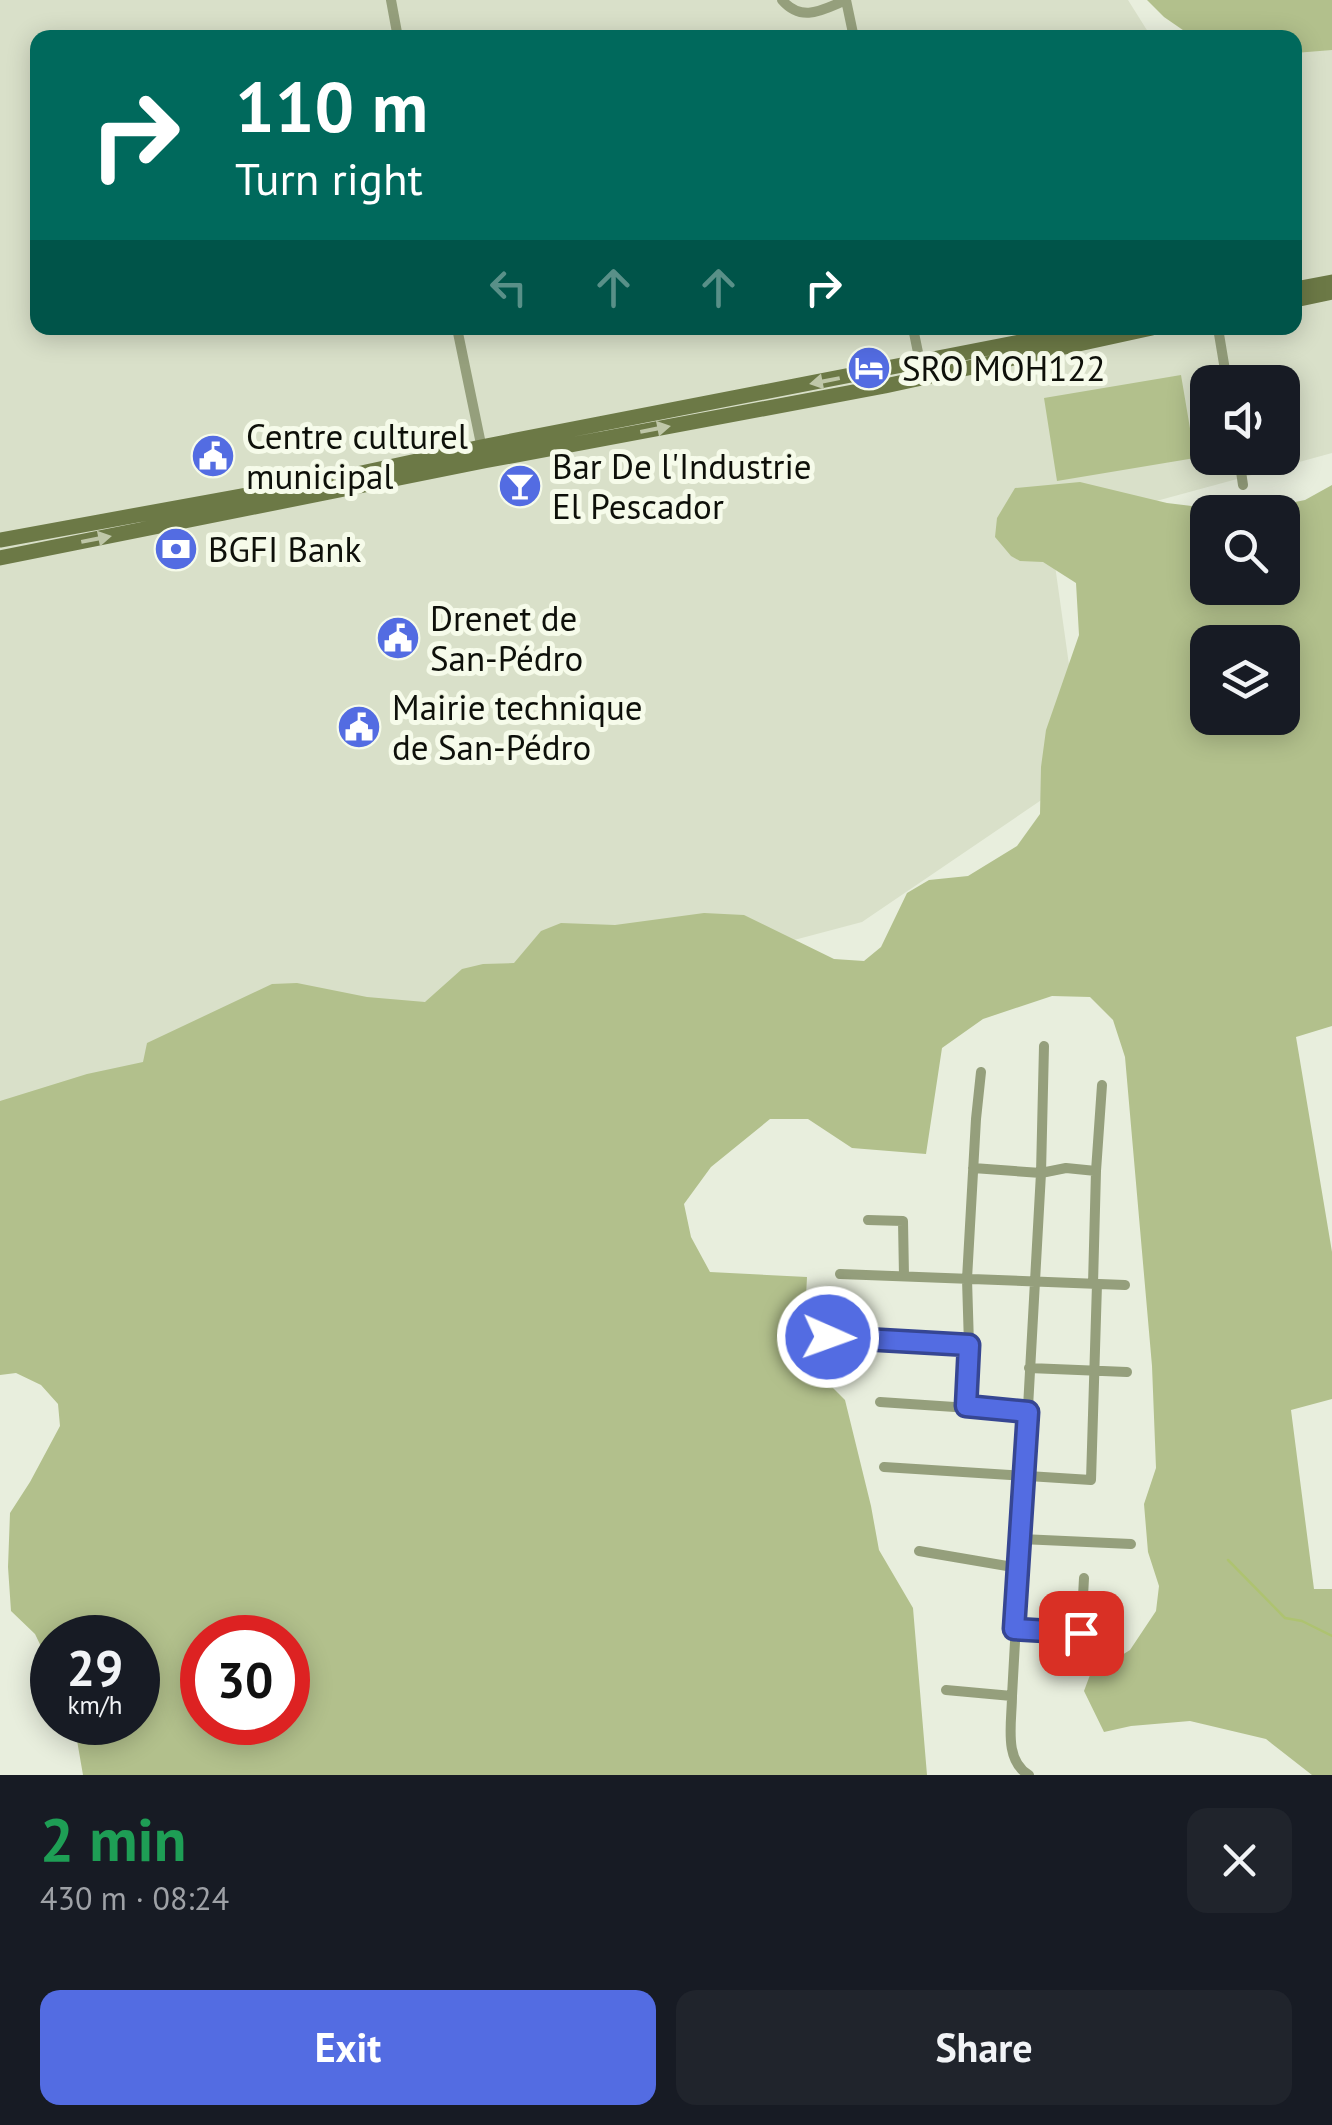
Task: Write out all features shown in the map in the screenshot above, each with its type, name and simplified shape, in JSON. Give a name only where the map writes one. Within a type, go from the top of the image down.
[{"type":"main road","points":[[1302,288],[1332,282]]},
{"type":"main road","points":[[1302,298],[1332,292]]},
{"type":"main road","points":[[921,369],[1063,335]]},
{"type":"main road","points":[[0,558],[483,454],[1113,335]]},
{"type":"main road","points":[[0,540],[483,454]]},
{"type":"street","points":[[391,0],[397,30]]},
{"type":"street","points":[[782,0],[792,11],[806,14],[846,0],[852,30]]},
{"type":"street","points":[[458,335],[483,454]]},
{"type":"street","points":[[914,335],[921,369]]},
{"type":"street","points":[[1219,335],[1224,365]]},
{"type":"street","points":[[1241,475],[1243,486]]},
{"type":"street","points":[[1029,1775],[1022,1772],[1012,1752],[1012,1696],[1044,1046]]},
{"type":"street","points":[[966,1406],[967,1279],[982,1072]]},
{"type":"street","points":[[884,1467],[1091,1480],[1096,1171],[1102,1084]]},
{"type":"street","points":[[973,1168],[1040,1173],[1066,1168],[1096,1171]]},
{"type":"street","points":[[868,1220],[904,1222],[904,1276]]},
{"type":"street","points":[[840,1274],[1126,1285]]},
{"type":"street","points":[[828,1337],[969,1345]]},
{"type":"street","points":[[1029,1368],[1126,1372]]},
{"type":"street","points":[[880,1402],[1028,1412]]},
{"type":"street","points":[[1021,1539],[1131,1544]]},
{"type":"street","points":[[918,1551],[1019,1568]]},
{"type":"street","points":[[1079,1670],[1084,1578]]},
{"type":"street","points":[[1014,1629],[1094,1634]]},
{"type":"street","points":[[946,1690],[1012,1696]]},
{"type":"shaded area","points":[[0,0],[1128,0],[1147,30],[30,30],[30,335],[1302,335],[1302,32],[1332,31],[1332,453],[1300,462],[1300,365],[1190,365],[1190,475],[1251,475],[1050,530],[1084,771],[862,922],[0,1151]]},
{"type":"green space","points":[[1147,0],[1332,0],[1332,50],[1302,52],[1302,30],[1183,30]]},
{"type":"green space","points":[[1181,375],[1190,428],[1190,459],[1057,481],[1044,398]]},
{"type":"green space","points":[[1080,482],[1190,506],[1190,605],[1300,605],[1300,501],[1332,485],[1332,1026],[1296,1037],[1332,1252],[1332,1399],[1291,1410],[1314,1589],[1332,1589],[1332,1775],[1312,1775],[1266,1739],[1190,1721],[1104,1732],[1084,1691],[1090,1675],[1130,1650],[1156,1611],[1159,1586],[1148,1552],[1144,1504],[1156,1468],[1152,1366],[1125,1057],[1113,1020],[1090,997],[1052,996],[983,1019],[942,1048],[926,1154],[852,1148],[808,1119],[770,1119],[711,1167],[684,1204],[691,1237],[710,1272],[807,1277],[804,1335],[814,1369],[845,1400],[879,1550],[913,1608],[927,1775],[83,1775],[78,1745],[160,1745],[160,1615],[30,1615],[30,1629],[11,1611],[10,1513],[60,1426],[58,1404],[41,1385],[16,1373],[0,1375],[0,1101],[87,1074],[143,1062],[147,1043],[272,984],[297,983],[367,997],[425,1002],[462,969],[514,963],[541,931],[561,923],[615,925],[704,913],[744,915],[834,959],[864,961],[881,947],[907,893],[929,880],[968,876],[1017,846],[1040,814],[1046,730],[1079,635],[1076,583],[1043,562],[1020,561],[1011,556],[995,537],[997,518],[1015,488]]},
{"type":"waterway","points":[[1228,1560],[1285,1618],[1302,1621],[1332,1636]]},
{"type":"place","name":"SRO MOH122","points":[[869,368]]},
{"type":"place","name":"Centre culturel municipal","points":[[213,456]]},
{"type":"place","name":"Bar De l'Industrie El Pescador","points":[[520,486]]},
{"type":"place","name":"BGFI Bank","points":[[176,549]]},
{"type":"place","name":"Drenet de San-Pédro","points":[[398,638]]},
{"type":"place","name":"Mairie technique de San-Pédro","points":[[359,727]]},
{"type":"route","points":[[828,1337],[969,1345],[966,1406],[1028,1412],[1014,1629],[1081,1633]]}]
